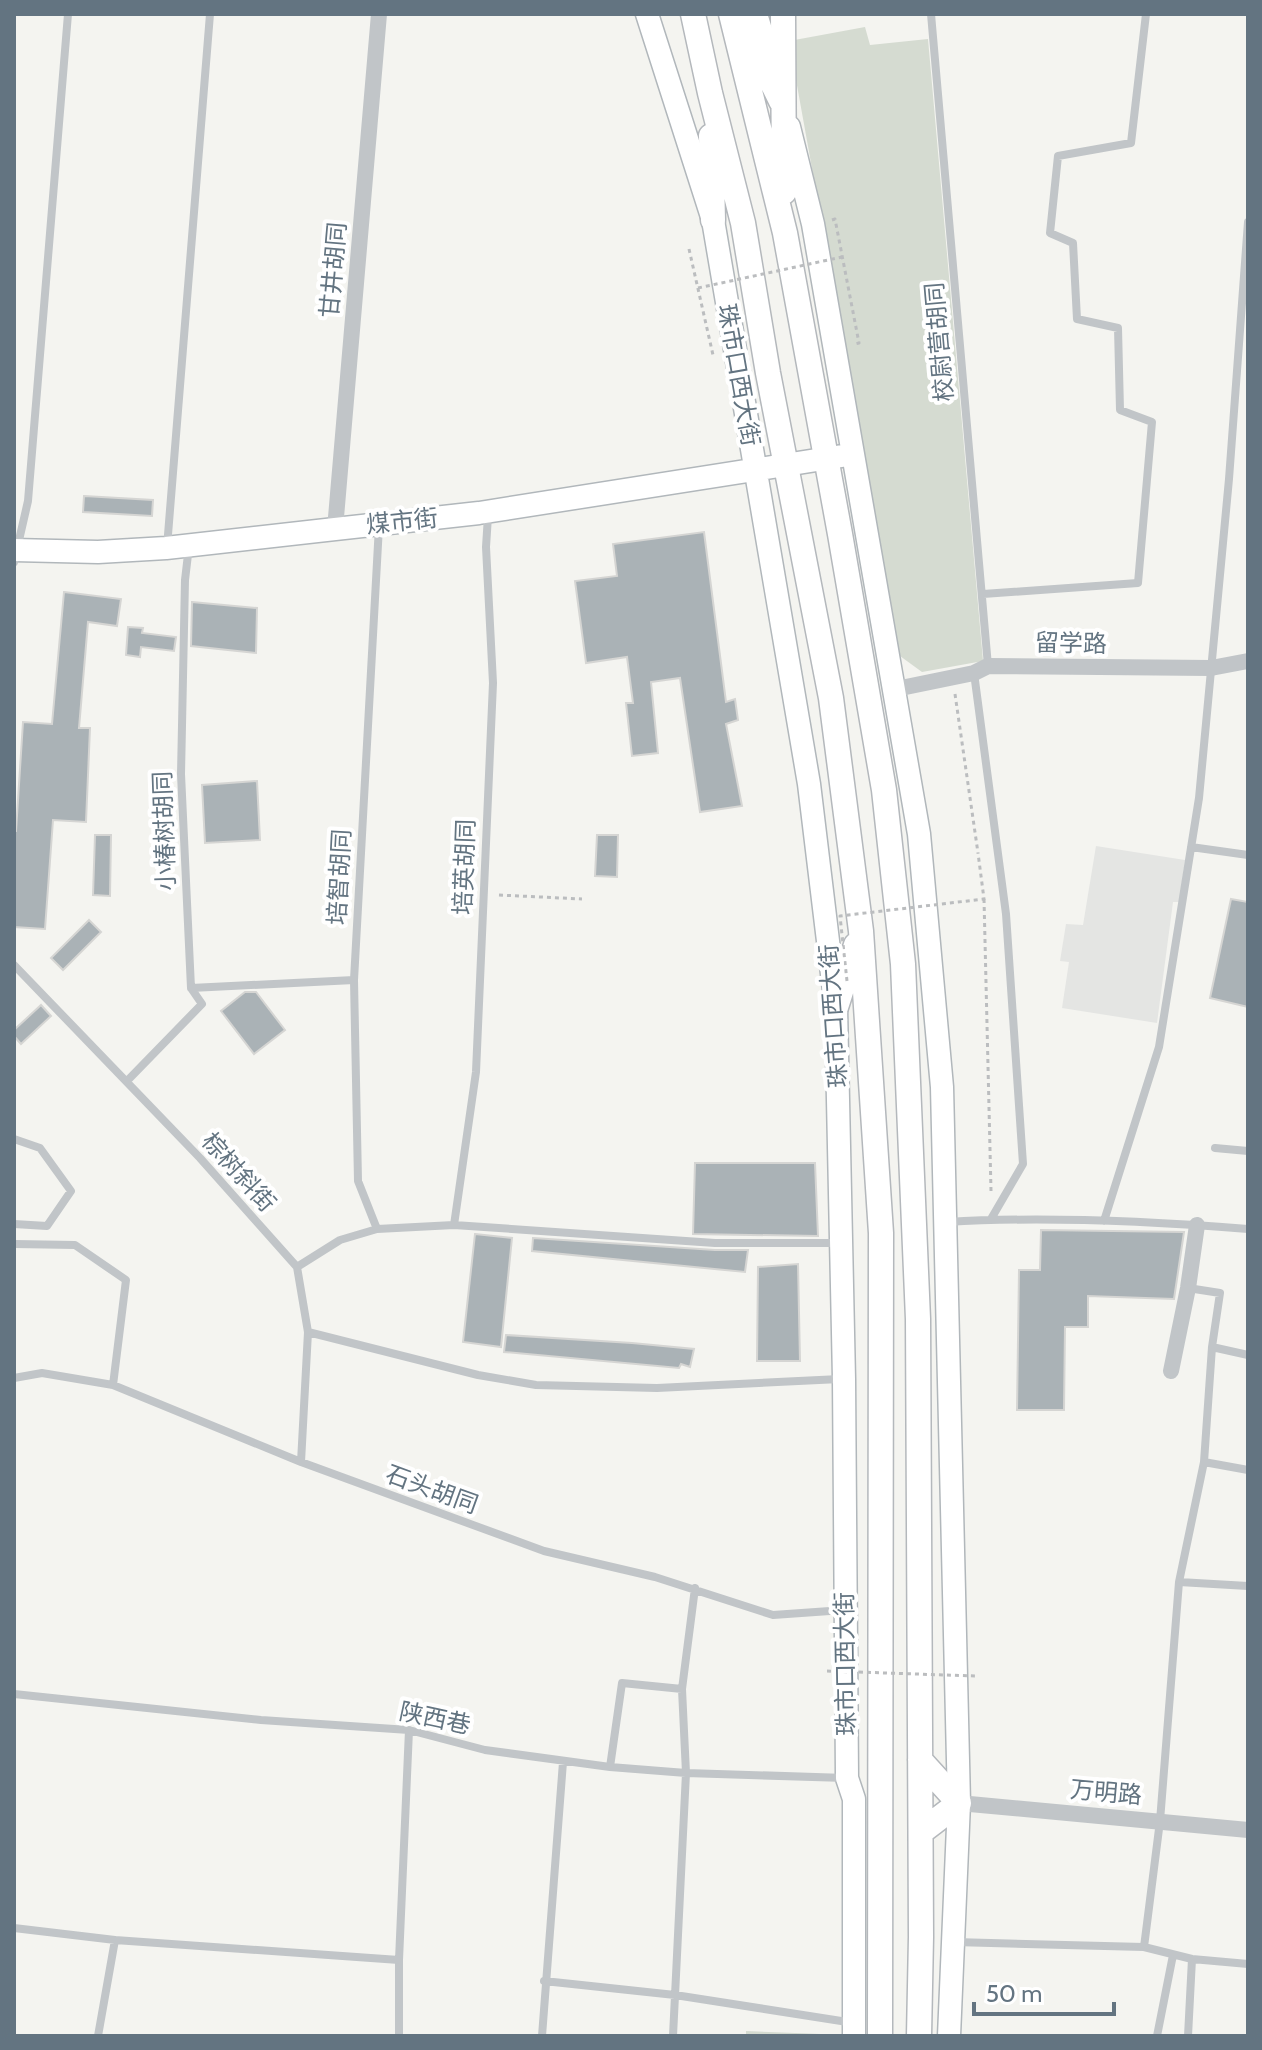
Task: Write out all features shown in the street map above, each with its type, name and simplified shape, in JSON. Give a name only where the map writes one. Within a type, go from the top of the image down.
[{"type":"main road","name":"珠市口西大街","points":[[693,14],[743,223],[768,373],[831,698],[861,931],[881,1233],[880,2036]]},
{"type":"main road","points":[[731,14],[785,233],[884,790],[903,964],[918,1319],[919,2036]]},
{"type":"main road","points":[[738,14],[784,107]]},
{"type":"main road","points":[[783,14],[785,233]]},
{"type":"main road","points":[[710,93],[713,220]]},
{"type":"main road","points":[[836,1007],[861,931]]},
{"type":"main road","points":[[920,1760],[959,1803],[921,1832]]},
{"type":"street","name":"甘井胡同","points":[[335,529],[379,14]]},
{"type":"street","name":"珠市口西大街","points":[[647,14],[713,220],[809,784],[836,1007],[844,1379],[847,1778],[854,1799],[854,2030]]},
{"type":"street","points":[[756,14],[784,107],[813,224],[919,834],[942,1087],[947,1222],[959,1803],[949,2036]]},
{"type":"street","name":"煤市街","points":[[15,554],[166,548],[335,529],[488,510],[853,454]]},
{"type":"street","name":"留学路","points":[[896,689],[981,670],[1211,668],[1248,661]]},
{"type":"street","points":[[1171,1371],[1197,1225]]},
{"type":"street","name":"万明路","points":[[959,1803],[1248,1830]]},
{"type":"lane","points":[[15,554],[28,501],[68,14]]},
{"type":"lane","points":[[166,548],[210,14]]},
{"type":"lane","name":"校尉营胡同","points":[[931,14],[983,594],[981,670],[1006,914],[1023,1164],[991,1219]]},
{"type":"lane","points":[[983,594],[1138,583],[1152,422],[1120,410],[1118,328],[1077,319],[1073,243],[1050,233],[1058,156],[1131,143],[1146,14]]},
{"type":"lane","points":[[1104,1221],[1159,1047],[1199,798],[1229,479],[1248,222]]},
{"type":"lane","name":"培英胡同","points":[[454,1225],[476,1072],[493,683],[486,547],[488,510]]},
{"type":"lane","name":"培智胡同","points":[[377,1229],[358,1181],[354,980],[379,523]]},
{"type":"lane","name":"小椿树胡同","points":[[127,1081],[202,1004],[191,988],[181,774],[185,580],[189,546]]},
{"type":"lane","points":[[1191,847],[1248,855]]},
{"type":"lane","name":"棕树斜街","points":[[14,965],[127,1081],[297,1267]]},
{"type":"lane","points":[[191,988],[354,980]]},
{"type":"lane","points":[[14,1139],[40,1148],[71,1191],[47,1226],[14,1224]]},
{"type":"lane","points":[[1215,1148],[1248,1151]]},
{"type":"lane","points":[[947,1222],[991,1219],[1104,1221],[1248,1229]]},
{"type":"lane","points":[[301,1462],[308,1332],[297,1267],[340,1240],[377,1229],[454,1225],[715,1243],[842,1243]]},
{"type":"lane","points":[[14,1244],[75,1245],[126,1280],[113,1385]]},
{"type":"lane","points":[[1144,1947],[1160,1821],[1179,1582],[1204,1462],[1212,1347],[1220,1293],[1188,1288]]},
{"type":"lane","points":[[308,1332],[478,1375],[536,1385],[657,1388],[844,1379]]},
{"type":"lane","points":[[1212,1347],[1248,1355]]},
{"type":"lane","name":"石头胡同","points":[[14,1378],[42,1373],[113,1385],[301,1462],[544,1551],[695,1588],[773,1615],[845,1610]]},
{"type":"lane","points":[[1204,1462],[1248,1470]]},
{"type":"lane","points":[[1179,1582],[1248,1586]]},
{"type":"lane","points":[[673,2036],[686,1773],[682,1689],[695,1588]]},
{"type":"lane","points":[[610,1767],[622,1683],[682,1689]]},
{"type":"lane","name":"陕西巷","points":[[14,1694],[261,1720],[409,1730],[485,1750],[610,1767],[686,1773],[847,1778]]},
{"type":"lane","points":[[399,2036],[399,1960],[409,1730]]},
{"type":"lane","points":[[542,2036],[563,1762]]},
{"type":"lane","points":[[14,1928],[115,1940],[399,1960]]},
{"type":"lane","points":[[98,2036],[115,1940]]},
{"type":"lane","points":[[954,1942],[1144,1947],[1192,1959],[1248,1964]]},
{"type":"lane","points":[[1157,2036],[1173,1955]]},
{"type":"lane","points":[[1188,2036],[1192,1959]]},
{"type":"lane","points":[[544,1981],[675,1995],[854,2030]]},
{"type":"path","points":[[835,219],[859,343],[850,345]]},
{"type":"path","points":[[689,249],[713,355]]},
{"type":"path","points":[[698,288],[842,257]]},
{"type":"path","points":[[952,678],[984,899],[991,1219]]},
{"type":"path","points":[[483,894],[582,899]]},
{"type":"path","points":[[847,981],[840,916],[984,899]]},
{"type":"path","points":[[827,1671],[975,1676]]},
{"type":"shaded area","points":[[865,27],[870,45],[928,39],[983,661],[922,672],[900,656],[789,41]]},
{"type":"shaded area","points":[[1096,846],[1185,860],[1179,902],[1173,902],[1157,1023],[1062,1008],[1069,962],[1060,961],[1066,924],[1083,925]]},
{"type":"shaded area","points":[[746,2031],[821,2034],[821,2036],[746,2036]]},
{"type":"building","points":[[84,496],[153,500],[152,516],[83,512]]},
{"type":"building","points":[[704,532],[726,702],[735,699],[738,720],[726,724],[742,806],[700,812],[680,678],[651,682],[658,753],[632,756],[626,703],[633,703],[627,657],[586,663],[575,581],[617,576],[613,544]]},
{"type":"building","points":[[64,592],[121,599],[117,626],[88,622],[79,728],[90,728],[86,822],[53,820],[45,929],[14,927],[14,831],[23,722],[52,724]]},
{"type":"building","points":[[192,602],[257,608],[256,653],[191,646]]},
{"type":"building","points":[[128,627],[143,628],[142,633],[176,637],[174,651],[141,647],[140,657],[126,655]]},
{"type":"building","points":[[257,781],[260,840],[205,843],[202,785]]},
{"type":"building","points":[[95,835],[111,835],[110,896],[93,895]]},
{"type":"building","points":[[597,835],[618,835],[617,877],[595,876]]},
{"type":"building","points":[[1231,899],[1248,902],[1248,1007],[1210,998]]},
{"type":"building","points":[[89,920],[101,932],[63,970],[51,958]]},
{"type":"building","points":[[245,992],[256,992],[285,1030],[254,1054],[221,1011]]},
{"type":"building","points":[[41,1005],[51,1016],[21,1044],[14,1036],[14,1030]]},
{"type":"building","points":[[695,1163],[815,1163],[818,1236],[693,1234]]},
{"type":"building","points":[[1041,1230],[1184,1232],[1174,1299],[1088,1296],[1088,1327],[1065,1327],[1064,1410],[1017,1410],[1019,1270],[1040,1270]]},
{"type":"building","points":[[475,1234],[512,1238],[501,1347],[463,1342]]},
{"type":"building","points":[[533,1238],[748,1250],[745,1272],[532,1251]]},
{"type":"building","points":[[798,1264],[800,1361],[757,1361],[758,1267]]},
{"type":"building","points":[[506,1335],[694,1349],[690,1367],[681,1364],[679,1368],[504,1352]]}]
